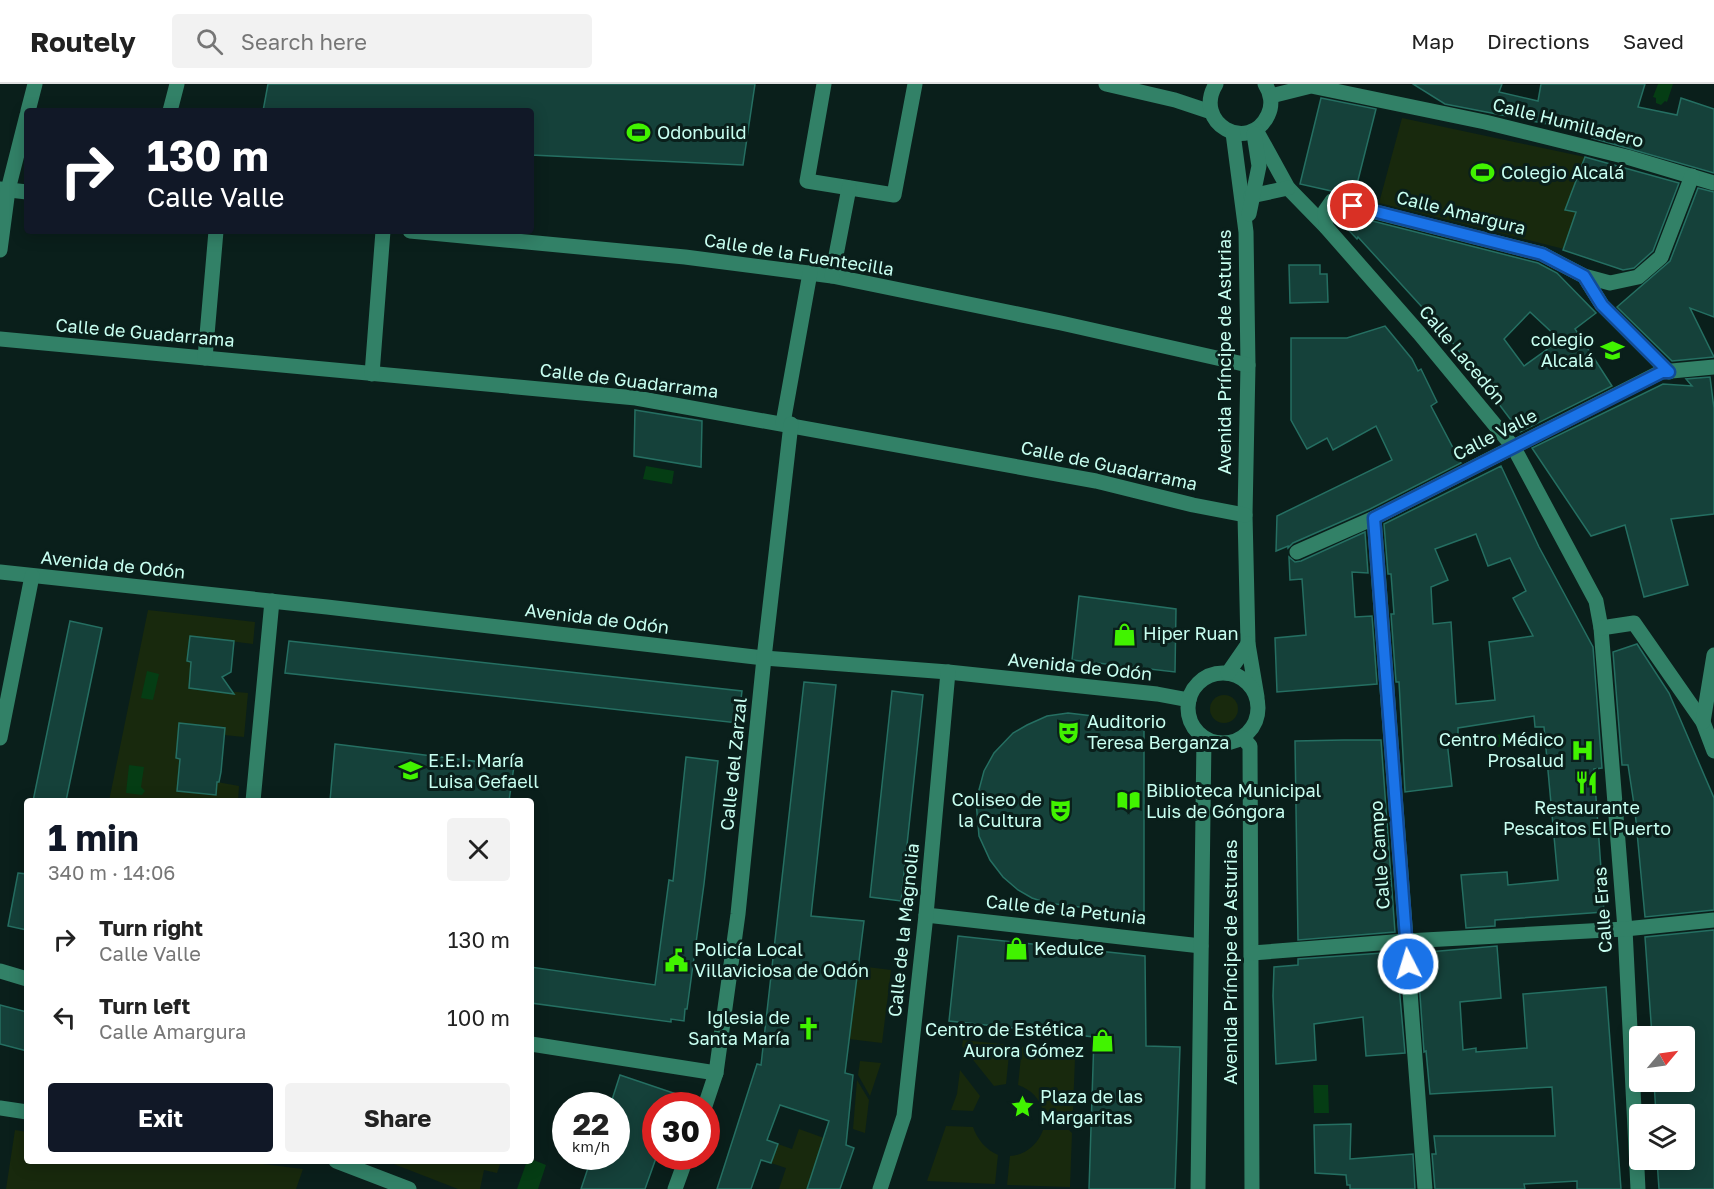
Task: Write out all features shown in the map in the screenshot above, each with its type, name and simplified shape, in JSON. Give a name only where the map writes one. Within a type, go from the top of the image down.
[{"type":"street","points":[[29,108],[35,84]]},
{"type":"street","points":[[171,108],[177,84]]},
{"type":"street","points":[[824,84],[807,180],[894,195],[915,84]]},
{"type":"street","points":[[1106,84],[1175,100],[1211,112]]},
{"type":"street","points":[[1216,84],[1210,101],[1211,112],[1216,121],[1233,133],[1243,134],[1265,123],[1271,110],[1268,90]]},
{"type":"street","name":"Calle Humilladero","points":[[1268,90],[1311,86],[1485,122],[1627,157],[1714,183]]},
{"type":"street","points":[[0,250],[4,189],[24,126]]},
{"type":"street","points":[[1246,232],[1258,166],[1254,130]]},
{"type":"street","name":"Calle Lacedón","points":[[1254,130],[1288,188],[1326,227],[1419,333],[1514,448],[1596,601],[1601,628]]},
{"type":"street","name":"Avenida Príncipe de Asturias","points":[[1233,133],[1246,232],[1248,364],[1245,515],[1248,644],[1257,697]]},
{"type":"street","points":[[1584,276],[1610,283],[1638,277],[1661,256],[1692,176]]},
{"type":"street","points":[[832,276],[849,188]]},
{"type":"street","points":[[1251,196],[1288,188]]},
{"type":"street","points":[[4,189],[24,192]]},
{"type":"street","name":"Calle Amargura","points":[[1326,227],[1325,211],[1332,201],[1542,254],[1584,276]]},
{"type":"street","points":[[205,358],[216,234]]},
{"type":"street","points":[[372,374],[383,234]]},
{"type":"street","name":"Calle de la Fuentecilla","points":[[442,234],[685,257],[832,276],[1248,364]]},
{"type":"street","name":"Calle del Zarzal","points":[[710,1092],[716,1073],[738,914],[787,424],[810,273]]},
{"type":"street","points":[[1584,276],[1602,305],[1669,372]]},
{"type":"street","name":"Calle de Guadarrama","points":[[0,339],[636,398],[1096,481],[1193,505],[1245,515]]},
{"type":"street","name":"Calle Valle","points":[[1297,552],[1374,518],[1662,372],[1714,367]]},
{"type":"street","name":"Calle Campo","points":[[1374,518],[1425,1189]]},
{"type":"street","name":"Avenida de Odón","points":[[0,572],[272,600],[764,658],[948,672],[1158,694],[1189,700]]},
{"type":"street","points":[[0,738],[32,576]]},
{"type":"street","points":[[253,798],[272,600]]},
{"type":"street","points":[[1601,628],[1634,623],[1703,722],[1714,751]]},
{"type":"street","name":"Calle Eras","points":[[1601,628],[1625,929],[1638,1189]]},
{"type":"street","points":[[1228,673],[1248,644]]},
{"type":"street","points":[[1703,722],[1714,655]]},
{"type":"street","name":"Calle de la Magnolia","points":[[880,1189],[904,1116],[926,915],[948,672]]},
{"type":"street","points":[[1217,673],[1228,673],[1245,681],[1257,697],[1259,708],[1257,720],[1243,738],[1224,744],[1214,742],[1204,738],[1196,731],[1190,721],[1189,700],[1199,682],[1217,673]]},
{"type":"street","name":"Avenida Príncipe de Asturias","points":[[1198,1189],[1204,738]]},
{"type":"street","name":"Avenida Príncipe de Asturias","points":[[1243,738],[1250,746],[1252,1189]]},
{"type":"street","name":"Calle de la Petunia","points":[[926,915],[1201,946]]},
{"type":"street","points":[[1251,953],[1406,941],[1625,929],[1714,920]]},
{"type":"street","points":[[0,971],[24,978]]},
{"type":"street","points":[[534,1044],[716,1073]]},
{"type":"street","points":[[0,1108],[24,1112]]},
{"type":"street","points":[[344,1164],[409,1189]]},
{"type":"street","points":[[675,1189],[682,1170]]},
{"type":"shaded area","points":[[1658,84],[1673,84],[1667,102],[1661,105],[1656,103],[1656,98],[1653,97]]},
{"type":"shaded area","name":"Colegio Alcalá","points":[[1402,118],[1585,157],[1566,210],[1576,212],[1564,249],[1379,203]]},
{"type":"shaded area","points":[[646,466],[674,471],[672,484],[643,479]]},
{"type":"shaded area","points":[[148,610],[255,622],[253,644],[190,636],[187,661],[191,662],[189,688],[248,693],[244,737],[224,735],[224,727],[180,723],[176,758],[180,759],[177,791],[193,793],[206,790],[206,794],[216,795],[217,782],[239,786],[238,798],[110,798]]},
{"type":"shaded area","points":[[147,671],[159,674],[153,700],[141,698]]},
{"type":"shaded area","points":[[1224,695],[1234,699],[1238,709],[1234,719],[1224,723],[1214,719],[1210,709],[1214,699]]},
{"type":"shaded area","points":[[1511,733],[1513,745],[1482,749],[1480,737]]},
{"type":"shaded area","points":[[129,765],[144,767],[141,787],[145,791],[142,795],[126,793]]},
{"type":"shaded area","points":[[859,966],[891,970],[882,1043],[849,1039]]},
{"type":"shaded area","points":[[963,1040],[1010,1045],[1006,1084],[994,1086],[962,1046]]},
{"type":"shaded area","points":[[1022,1047],[1069,1051],[1075,1058],[1073,1110],[1069,1113],[1044,1113],[1034,1095],[1018,1085]]},
{"type":"shaded area","points":[[860,1061],[881,1063],[870,1096],[858,1075]]},
{"type":"shaded area","points":[[960,1070],[980,1096],[973,1111],[951,1110],[957,1094]]},
{"type":"shaded area","points":[[857,1080],[869,1100],[865,1133],[853,1129]]},
{"type":"shaded area","points":[[1313,1085],[1328,1085],[1329,1113],[1314,1113]]},
{"type":"shaded area","points":[[946,1126],[973,1127],[982,1144],[998,1155],[995,1184],[927,1181]]},
{"type":"shaded area","points":[[799,1129],[824,1138],[807,1189],[779,1189],[786,1168],[771,1163],[778,1144],[792,1149]]},
{"type":"shaded area","points":[[15,1130],[24,1132],[24,1164],[263,1164],[303,1169],[296,1189],[6,1189]]},
{"type":"shaded area","points":[[1043,1130],[1069,1130],[1072,1133],[1070,1187],[1007,1185],[1010,1156],[1031,1148]]},
{"type":"shaded area","points":[[534,1160],[546,1165],[538,1189],[517,1189],[526,1164],[534,1164]]},
{"type":"shaded area","points":[[394,1164],[500,1164],[497,1173],[484,1170],[480,1189],[458,1189]]},
{"type":"building","name":"Odonbuild","points":[[268,84],[755,84],[743,165],[534,155],[534,108],[264,108]]},
{"type":"building","points":[[1413,84],[1502,84],[1499,92],[1538,101],[1541,84],[1645,84],[1638,107],[1677,115],[1681,98],[1714,109],[1714,173],[1592,138],[1594,133],[1445,104]]},
{"type":"building","points":[[1321,98],[1376,109],[1354,196],[1300,184]]},
{"type":"building","points":[[1585,157],[1679,183],[1653,251],[1634,268],[1623,270],[1563,250],[1576,212],[1565,210]]},
{"type":"building","points":[[1698,188],[1714,192],[1714,317],[1690,308],[1714,357],[1672,361],[1617,307],[1670,261]]},
{"type":"building","points":[[1341,213],[1538,263],[1557,273],[1596,313],[1575,329],[1612,386],[1520,432],[1443,330],[1358,237],[1357,239],[1337,218]],"holes":[[[1530,312],[1560,340],[1524,366],[1504,339]]]},
{"type":"building","points":[[1289,265],[1320,265],[1320,274],[1327,274],[1328,302],[1290,303]]},
{"type":"building","points":[[1385,326],[1412,359],[1418,371],[1421,369],[1437,402],[1431,406],[1461,463],[1370,509],[1293,543],[1288,548],[1288,546],[1276,551],[1277,516],[1392,460],[1376,426],[1333,450],[1327,438],[1307,449],[1291,420],[1291,338],[1347,338]]},
{"type":"building","points":[[1710,377],[1714,408],[1714,514],[1671,519],[1688,585],[1644,597],[1625,525],[1591,536],[1532,448],[1663,384],[1692,386],[1686,379]]},
{"type":"building","points":[[635,410],[702,421],[701,467],[634,456]]},
{"type":"building","points":[[1501,466],[1539,547],[1593,647],[1602,768],[1594,769],[1604,912],[1495,920],[1495,926],[1466,928],[1461,875],[1507,872],[1508,885],[1558,880],[1544,727],[1535,727],[1534,716],[1458,728],[1458,739],[1447,741],[1452,786],[1405,792],[1399,682],[1396,682],[1391,614],[1394,614],[1391,574],[1388,574],[1384,524]],"holes":[[[1476,534],[1488,566],[1510,558],[1526,591],[1513,598],[1533,636],[1489,642],[1495,700],[1456,704],[1451,622],[1433,624],[1431,587],[1448,580],[1435,549]]]},
{"type":"building","points":[[1365,532],[1368,573],[1352,572],[1355,617],[1372,616],[1377,684],[1277,692],[1275,638],[1306,635],[1302,579],[1290,580],[1289,557],[1295,562],[1301,561]]},
{"type":"building","name":"Hiper Ruan","points":[[1079,596],[1176,609],[1175,672],[1072,660]]},
{"type":"building","points":[[70,621],[102,628],[67,798],[34,798]]},
{"type":"building","points":[[190,636],[234,641],[231,672],[222,677],[234,694],[189,688],[191,662],[187,661]]},
{"type":"building","points":[[289,641],[742,691],[738,723],[285,673]]},
{"type":"building","points":[[1637,644],[1669,693],[1714,798],[1714,910],[1645,917],[1635,811],[1628,765],[1622,765],[1613,652]]},
{"type":"building","points":[[804,682],[836,685],[811,916],[864,921],[845,1073],[853,1075],[846,1145],[854,1148],[840,1189],[807,1189],[829,1121],[780,1105],[767,1140],[778,1144],[771,1163],[761,1160],[751,1189],[717,1189],[757,1064],[761,1065]]},
{"type":"building","points":[[892,691],[923,695],[901,901],[870,897]]},
{"type":"building","name":"Coliseo de la Cultura","points":[[1068,713],[1144,722],[1144,915],[1047,903],[1032,898],[1003,877],[990,860],[979,836],[976,801],[984,771],[994,753],[1013,733],[1027,725],[1047,716]]},
{"type":"building","points":[[179,723],[225,728],[221,772],[216,795],[177,791],[180,759],[176,758]]},
{"type":"building","points":[[1381,740],[1395,932],[1298,940],[1295,741]]},
{"type":"building","points":[[335,744],[514,766],[509,798],[330,798]]},
{"type":"building","points":[[686,757],[718,761],[704,884],[684,1021],[671,1019],[671,1022],[534,1003],[534,967],[655,985],[669,880],[673,881]]},
{"type":"building","points":[[18,873],[24,874],[24,929],[8,926]]},
{"type":"building","points":[[1714,930],[1714,1189],[1659,1189],[1658,1170],[1695,1170],[1695,1104],[1655,1104],[1655,1092],[1695,1092],[1695,1026],[1651,1026],[1645,937]]},
{"type":"building","points":[[958,936],[1145,956],[1146,1046],[1180,1047],[1175,1189],[1089,1189],[1094,1037],[949,1021]]},
{"type":"building","points":[[1497,946],[1501,998],[1460,1002],[1463,1050],[1476,1048],[1476,1052],[1527,1048],[1523,994],[1606,987],[1621,1189],[1577,1189],[1577,1181],[1524,1184],[1525,1189],[1435,1189],[1432,1154],[1436,1154],[1434,1136],[1555,1136],[1552,1087],[1430,1094],[1426,1051],[1424,1052],[1417,953]]},
{"type":"building","points":[[1396,952],[1405,1053],[1366,1056],[1363,1017],[1314,1024],[1316,1060],[1276,1064],[1274,967],[1298,965],[1298,959]]},
{"type":"building","points":[[0,1005],[24,1011],[24,1050],[0,1044]]},
{"type":"building","points":[[620,1075],[670,1092],[642,1092],[642,1170],[652,1170],[645,1189],[581,1189],[587,1170],[630,1170],[630,1092],[615,1092]]},
{"type":"building","points":[[1351,1124],[1350,1159],[1413,1154],[1415,1189],[1350,1189],[1346,1175],[1315,1173],[1314,1125]]},
{"type":"place","name":"Odonbuild","points":[[639,133]]},
{"type":"place","name":"Colegio Alcalá","points":[[1483,173]]},
{"type":"place","name":"colegio Alcalá","points":[[1612,350]]},
{"type":"place","name":"Hiper Ruan","points":[[1125,634]]},
{"type":"place","name":"Auditorio Teresa Berganza","points":[[1069,732]]},
{"type":"place","name":"Centro Médico Prosalud","points":[[1582,750]]},
{"type":"place","name":"E.E.I. María Luisa Gefaell","points":[[410,771]]},
{"type":"place","name":"Restaurante Pescaitos El Puerto","points":[[1587,782]]},
{"type":"place","name":"Biblioteca Municipal Luis de Góngora","points":[[1128,801]]},
{"type":"place","name":"Coliseo de la Cultura","points":[[1060,810]]},
{"type":"place","name":"Kedulce","points":[[1016,949]]},
{"type":"place","name":"Policía Local Villaviciosa de Odón","points":[[676,960]]},
{"type":"place","name":"Iglesia de Santa María","points":[[808,1028]]},
{"type":"place","name":"Centro de Estética Aurora Gómez","points":[[1102,1040]]},
{"type":"place","name":"Plaza de las Margaritas","points":[[1022,1107]]},
{"type":"route","points":[[1353,206],[1542,254],[1584,276],[1602,305],[1669,372],[1662,372],[1374,518],[1408,964]]}]
